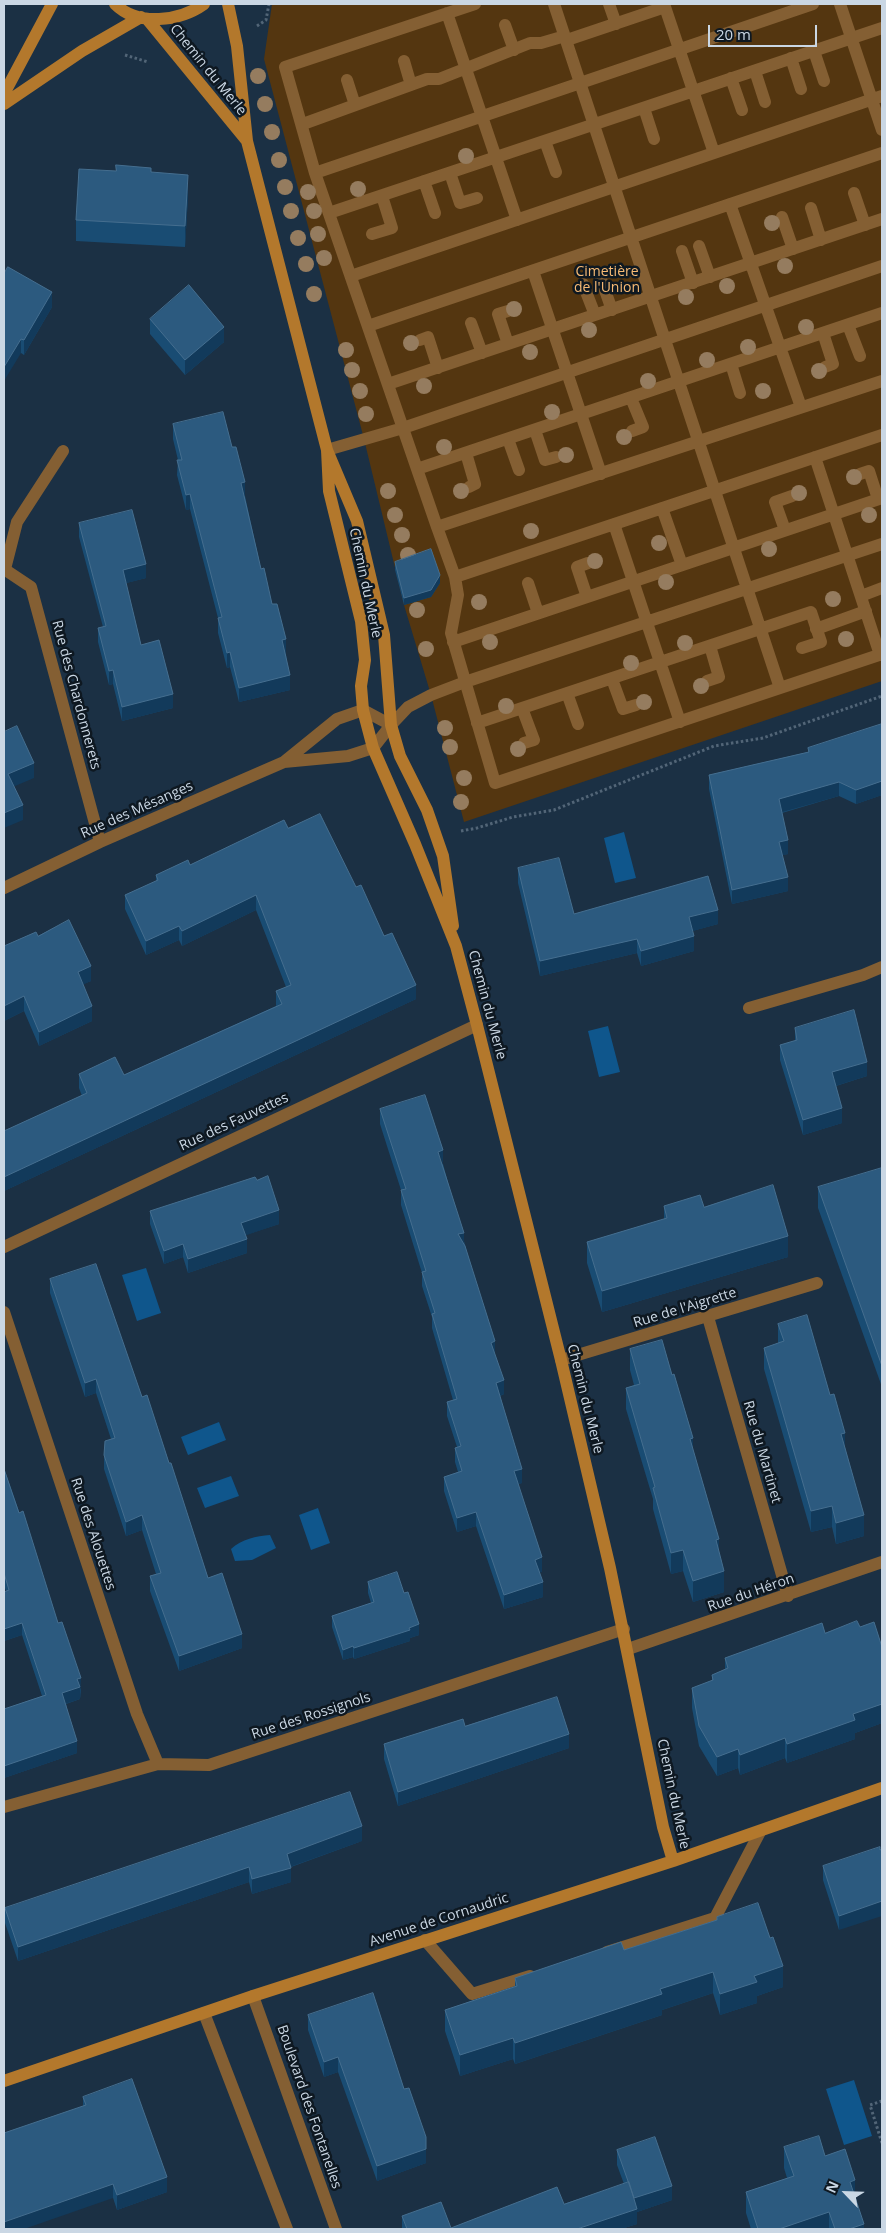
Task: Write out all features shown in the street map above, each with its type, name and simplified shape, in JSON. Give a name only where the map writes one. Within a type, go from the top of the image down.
[{"type":"street","points":[[4,94],[52,4]]},
{"type":"street","points":[[115,4],[144,18],[177,18],[204,4]]},
{"type":"street","name":"Chemin du Merle","points":[[228,4],[237,46],[247,140],[327,450],[357,521],[384,635],[391,725],[400,756],[427,810],[443,856],[456,946],[561,1360],[624,1629],[663,1827],[673,1861]]},
{"type":"street","points":[[475,4],[285,67],[315,173],[455,577],[458,594],[451,633],[495,783],[881,654],[815,457]]},
{"type":"street","points":[[554,4],[780,688]]},
{"type":"street","points":[[609,4],[616,24]]},
{"type":"street","points":[[315,173],[813,4]]},
{"type":"street","points":[[840,4],[851,38],[877,97],[882,130]]},
{"type":"street","points":[[302,124],[427,79],[439,79],[530,43],[541,44],[616,24],[664,5],[714,153]]},
{"type":"street","points":[[447,13],[517,220]]},
{"type":"street","points":[[4,104],[82,51],[144,18]]},
{"type":"street","name":"Chemin du Merle","points":[[144,18],[247,140]]},
{"type":"street","points":[[505,25],[514,50]]},
{"type":"street","points":[[329,213],[882,28]]},
{"type":"street","points":[[814,51],[824,81]]},
{"type":"street","points":[[791,58],[801,90]]},
{"type":"street","points":[[404,61],[411,85]]},
{"type":"street","points":[[755,71],[765,102]]},
{"type":"street","points":[[731,78],[742,110]]},
{"type":"street","points":[[347,80],[355,105]]},
{"type":"street","points":[[351,276],[877,97]]},
{"type":"street","points":[[644,108],[654,139]]},
{"type":"street","points":[[545,141],[556,172]]},
{"type":"street","points":[[368,326],[882,153]]},
{"type":"street","points":[[450,173],[460,203],[477,198]]},
{"type":"street","points":[[424,182],[434,213]]},
{"type":"street","points":[[854,193],[865,225]]},
{"type":"street","points":[[372,234],[392,228],[382,196]]},
{"type":"street","points":[[730,204],[801,408]]},
{"type":"street","points":[[811,208],[821,240]]},
{"type":"street","points":[[782,217],[793,249]]},
{"type":"street","points":[[388,384],[882,219]]},
{"type":"street","points":[[699,246],[710,277]]},
{"type":"street","points":[[682,251],[693,283]]},
{"type":"street","points":[[327,450],[403,428],[882,266]]},
{"type":"street","points":[[533,271],[601,474]]},
{"type":"street","points":[[601,278],[612,310]]},
{"type":"street","points":[[583,284],[595,315]]},
{"type":"street","points":[[508,311],[498,314],[508,344]]},
{"type":"street","points":[[417,469],[882,313]]},
{"type":"street","points":[[471,322],[482,353]]},
{"type":"street","points":[[848,325],[860,356]]},
{"type":"street","points":[[823,333],[833,364],[825,367]]},
{"type":"street","points":[[420,340],[428,337],[438,368]]},
{"type":"street","points":[[731,364],[740,393]]},
{"type":"street","points":[[437,527],[882,381]]},
{"type":"street","points":[[631,398],[643,427],[632,431]]},
{"type":"street","points":[[535,430],[546,460],[556,457]]},
{"type":"street","points":[[455,577],[882,435]]},
{"type":"street","points":[[508,439],[519,470]]},
{"type":"street","name":"Chemin du Merle","points":[[327,450],[329,491],[360,621],[365,660],[362,686],[363,710],[373,748],[415,844],[456,946]]},
{"type":"street","name":"Rue des Chardonnerets","points":[[63,451],[17,522],[4,569],[31,587],[100,842]]},
{"type":"street","points":[[466,453],[475,484],[469,487]]},
{"type":"street","points":[[453,642],[880,498],[869,471],[860,474]]},
{"type":"street","points":[[785,530],[775,502],[792,496]]},
{"type":"street","points":[[662,508],[682,565]]},
{"type":"street","points":[[614,524],[680,722]]},
{"type":"street","points":[[373,748],[408,707],[431,695],[465,682],[882,544]]},
{"type":"street","points":[[587,597],[577,567],[588,563]]},
{"type":"street","points":[[528,583],[538,613]]},
{"type":"street","points":[[861,596],[882,588]]},
{"type":"street","points":[[816,629],[866,611]]},
{"type":"street","points":[[477,723],[811,612],[821,642],[802,648]]},
{"type":"street","points":[[707,680],[719,677],[710,646]]},
{"type":"street","points":[[612,679],[623,709],[636,705]]},
{"type":"street","points":[[568,694],[578,724]]},
{"type":"street","points":[[522,708],[534,740],[524,743]]},
{"type":"street","points":[[363,710],[391,725]]},
{"type":"street","name":"Rue des Mésanges","points":[[4,888],[100,842],[284,762],[338,719],[363,710]]},
{"type":"street","name":"Rue des Mésanges","points":[[284,762],[348,756],[373,748]]},
{"type":"street","points":[[750,1008],[863,975],[882,967]]},
{"type":"street","name":"Rue des Fauvettes","points":[[4,1247],[477,1025]]},
{"type":"street","name":"Rue de l'Aigrette","points":[[561,1360],[817,1283]]},
{"type":"street","name":"Rue des Alouettes","points":[[4,1312],[137,1714],[158,1764]]},
{"type":"street","name":"Rue du Martinet","points":[[708,1317],[788,1596]]},
{"type":"street","name":"Rue du Héron","points":[[628,1649],[788,1596],[882,1562]]},
{"type":"street","name":"Rue des Rossignols","points":[[4,1808],[158,1764],[209,1765],[624,1629]]},
{"type":"street","name":"Avenue de Cornaudric","points":[[4,2081],[253,1996],[760,1832],[882,1788]]},
{"type":"street","points":[[593,1956],[715,1918],[760,1832]]},
{"type":"street","points":[[425,1940],[472,1994],[546,1971]]},
{"type":"street","name":"Boulevard des Fontanelles","points":[[253,1996],[336,2229]]},
{"type":"street","points":[[204,2013],[286,2229]]},
{"type":"path","points":[[452,832],[477,828],[513,817],[554,810],[714,746],[763,738],[882,696]]},
{"type":"path","points":[[882,2101],[870,2105],[882,2143]]},
{"type":"green space","name":"Cimetière de l'Union","points":[[272,4],[882,4],[882,681],[464,822],[431,695],[404,605],[364,439],[264,59]]},
{"type":"water","points":[[624,832],[636,878],[615,883],[604,838]]},
{"type":"water","points":[[608,1026],[620,1072],[599,1077],[588,1031]]},
{"type":"water","points":[[146,1268],[161,1313],[137,1321],[122,1275]]},
{"type":"water","points":[[219,1422],[226,1440],[188,1455],[181,1437]]},
{"type":"water","points":[[231,1476],[239,1496],[205,1508],[197,1488]]},
{"type":"water","points":[[318,1508],[330,1543],[311,1550],[299,1515]]},
{"type":"water","points":[[270,1535],[276,1548],[252,1560],[235,1561],[231,1549],[235,1546],[249,1539]]},
{"type":"water","points":[[854,2080],[872,2136],[844,2145],[826,2089]]},
{"type":"building","points":[[116,165],[151,168],[151,172],[188,175],[185,226],[76,220],[79,169],[116,171]]},
{"type":"building","points":[[8,267],[52,292],[24,340],[21,339],[4,367],[4,274]]},
{"type":"building","points":[[189,285],[224,327],[185,360],[150,319]]},
{"type":"building","points":[[223,412],[232,447],[236,447],[245,482],[241,483],[261,569],[264,568],[272,604],[277,604],[286,639],[282,640],[290,675],[239,688],[230,652],[227,653],[218,618],[222,617],[190,494],[186,495],[177,460],[182,460],[173,424]]},
{"type":"building","points":[[132,510],[146,564],[123,570],[141,645],[159,640],[173,694],[122,707],[113,670],[109,671],[98,628],[106,626],[79,523]]},
{"type":"building","points":[[431,549],[440,575],[431,590],[404,598],[395,562]]},
{"type":"building","points":[[882,724],[882,781],[856,790],[839,782],[779,799],[788,840],[779,842],[788,877],[732,890],[709,775],[809,752],[808,748]]},
{"type":"building","points":[[17,726],[34,763],[8,774],[23,805],[4,813],[4,732]]},
{"type":"building","points":[[320,814],[356,887],[361,885],[384,936],[392,933],[416,985],[4,1177],[4,1131],[87,1093],[79,1074],[115,1057],[124,1075],[282,1004],[276,991],[291,985],[256,895],[182,931],[179,926],[146,941],[125,895],[158,880],[156,875],[188,860],[190,865],[284,820],[288,828]]},
{"type":"building","points":[[559,858],[574,914],[708,876],[718,910],[689,917],[694,936],[641,951],[637,939],[540,961],[518,868]]},
{"type":"building","points":[[69,920],[91,966],[78,972],[92,1006],[39,1032],[24,996],[4,1006],[4,946],[36,932],[38,936]]},
{"type":"building","points":[[854,1010],[867,1062],[832,1072],[842,1108],[803,1120],[780,1045],[797,1040],[795,1028]]},
{"type":"building","points":[[425,1095],[443,1150],[438,1152],[464,1233],[458,1234],[465,1246],[495,1341],[491,1343],[504,1380],[496,1383],[522,1469],[514,1471],[542,1557],[535,1560],[543,1582],[504,1595],[476,1512],[457,1518],[444,1477],[462,1471],[455,1448],[461,1446],[447,1402],[457,1399],[432,1314],[435,1313],[422,1272],[426,1271],[401,1190],[406,1189],[380,1109]]},
{"type":"building","points":[[882,1168],[882,1366],[818,1187]]},
{"type":"building","points":[[268,1176],[279,1210],[241,1223],[247,1239],[188,1259],[183,1244],[164,1251],[150,1211],[255,1177],[257,1180]]},
{"type":"building","points":[[773,1185],[788,1236],[602,1291],[587,1242],[667,1218],[664,1206],[700,1195],[704,1207]]},
{"type":"building","points":[[96,1264],[142,1397],[147,1395],[208,1578],[222,1573],[242,1634],[179,1656],[150,1576],[161,1573],[142,1515],[126,1522],[104,1455],[105,1441],[115,1438],[96,1379],[85,1383],[50,1279]]},
{"type":"building","points":[[807,1315],[830,1395],[834,1394],[845,1433],[841,1434],[864,1515],[836,1523],[832,1506],[811,1511],[764,1348],[784,1341],[778,1324]]},
{"type":"building","points":[[662,1340],[693,1438],[690,1439],[719,1539],[716,1540],[724,1571],[693,1581],[683,1550],[671,1553],[653,1488],[655,1487],[626,1388],[640,1384],[630,1349]]},
{"type":"building","points":[[4,1469],[19,1513],[23,1511],[58,1623],[62,1622],[81,1678],[77,1679],[80,1687],[62,1693],[77,1741],[4,1766],[4,1709],[46,1695],[22,1623],[4,1629],[4,1592],[9,1590],[4,1573]]},
{"type":"building","points":[[397,1572],[404,1593],[408,1592],[419,1624],[409,1628],[410,1630],[343,1650],[332,1616],[374,1602],[368,1582]]},
{"type":"building","points":[[857,1621],[860,1627],[874,1622],[882,1647],[882,1704],[853,1714],[855,1720],[787,1744],[785,1738],[740,1755],[738,1749],[717,1757],[699,1726],[692,1688],[713,1680],[712,1675],[728,1668],[725,1658],[822,1623],[825,1633]]},
{"type":"building","points":[[557,1697],[569,1734],[398,1792],[384,1744],[463,1719],[465,1726]]},
{"type":"building","points":[[350,1792],[362,1826],[287,1854],[291,1868],[252,1879],[249,1867],[18,1947],[5,1908]]},
{"type":"building","points":[[880,1847],[880,1850],[882,1849],[882,1901],[839,1916],[823,1866]]},
{"type":"building","points":[[758,1903],[770,1938],[773,1937],[783,1966],[754,1976],[757,1982],[720,1994],[713,1972],[660,1989],[662,1994],[515,2043],[513,2038],[460,2055],[445,2010],[517,1986],[515,1978],[621,1942],[624,1950],[717,1920],[717,1917]]},
{"type":"building","points":[[373,1993],[404,2089],[409,2088],[426,2137],[426,2149],[377,2166],[338,2057],[324,2062],[308,2015]]},
{"type":"building","points":[[132,2079],[167,2177],[117,2195],[113,2184],[4,2222],[4,2133],[86,2105],[83,2097]]},
{"type":"building","points":[[819,2136],[825,2156],[845,2149],[855,2180],[850,2182],[864,2224],[849,2229],[835,2229],[829,2212],[779,2229],[758,2229],[746,2192],[794,2176],[784,2147]]},
{"type":"building","points":[[655,2137],[672,2186],[634,2198],[617,2150]]},
{"type":"building","points":[[629,2182],[637,2209],[577,2229],[407,2229],[402,2216],[441,2202],[451,2228],[557,2187],[564,2204]]}]
